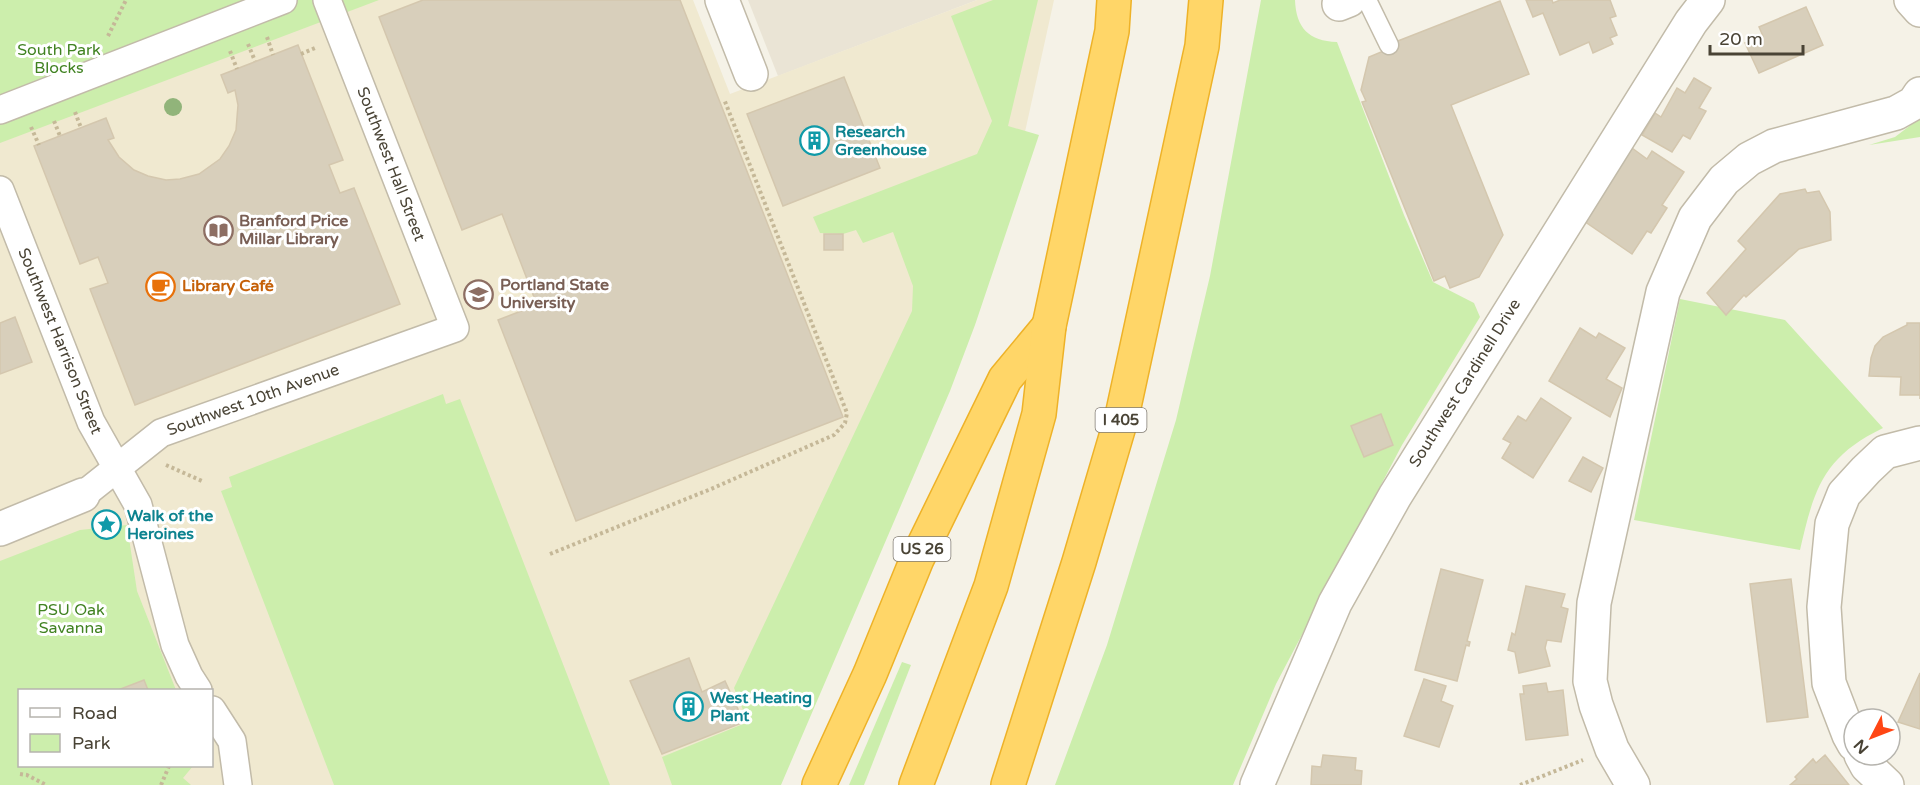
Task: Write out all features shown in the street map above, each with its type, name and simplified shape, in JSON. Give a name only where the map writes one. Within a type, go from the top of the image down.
[{"type":"highway","points":[[916,785],[991,586],[1039,414],[1050,326],[1112,31],[1114,0]]},
{"type":"highway","name":"I 405","points":[[1008,785],[1080,562],[1122,416],[1202,46],[1206,0]]},
{"type":"highway","points":[[1202,46],[1225,0]]},
{"type":"highway","name":"US 26","points":[[819,785],[870,674],[917,560],[1005,379],[1050,326]]},
{"type":"street","points":[[0,110],[282,0]]},
{"type":"street","name":"Southwest Hall Street","points":[[327,0],[455,328]]},
{"type":"street","points":[[722,0],[751,74]]},
{"type":"street","name":"Southwest Cardinell Drive","points":[[1257,785],[1335,603],[1389,506],[1691,22],[1708,0]]},
{"type":"street","points":[[1911,0],[1920,10]]},
{"type":"street","points":[[1633,785],[1612,749],[1590,681],[1594,603],[1663,292],[1680,249],[1695,218],[1706,202],[1724,180],[1749,159],[1774,146],[1896,112],[1914,103],[1920,94]]},
{"type":"street","name":"Southwest Harrison Street","points":[[0,190],[98,438],[138,505],[175,645],[197,689]]},
{"type":"street","name":"Southwest 10th Avenue","points":[[0,529],[83,495],[161,433],[455,328]]},
{"type":"street","points":[[1842,717],[1829,683],[1824,607],[1832,524],[1844,494],[1885,452],[1920,443]]},
{"type":"street","points":[[213,712],[232,741],[238,785]]},
{"type":"street","points":[[1868,767],[1887,785]]},
{"type":"lane","points":[[1352,1],[1389,45]]},
{"type":"path","points":[[272,49],[273,55]]},
{"type":"path","points":[[252,56],[255,61]]},
{"type":"path","points":[[235,62],[237,69]]},
{"type":"path","points":[[550,554],[711,489],[834,435],[845,423],[847,413],[724,99]]},
{"type":"path","points":[[79,122],[81,128]]},
{"type":"path","points":[[58,130],[60,136]]},
{"type":"path","points":[[171,467],[202,481]]},
{"type":"path","points":[[1520,785],[1612,749]]},
{"type":"path","points":[[161,785],[168,767]]},
{"type":"path","points":[[20,774],[27,775],[46,785]]},
{"type":"shaded area","name":"Portland State University","points":[[0,0],[693,0],[730,94],[977,0],[1054,0],[1023,141],[752,785],[0,785]]},
{"type":"shaded area","points":[[748,0],[977,0],[778,76]]},
{"type":"green space","name":"South Park Blocks","points":[[0,0],[379,0],[0,143]]},
{"type":"green space","points":[[993,0],[1038,0],[1008,126],[1039,135],[975,325],[950,391],[781,785],[672,785],[662,757],[748,722],[734,688],[912,311],[913,286],[893,232],[863,243],[856,230],[843,234],[820,233],[813,217],[977,154],[992,121],[951,16]]},
{"type":"green space","points":[[1261,0],[1295,0],[1298,18],[1306,31],[1319,39],[1337,42],[1404,215],[1433,282],[1474,303],[1480,317],[1402,445],[1276,684],[1233,785],[1055,785],[1107,645],[1176,420],[1210,276]]},
{"type":"green space","points":[[1920,118],[1920,137],[1869,145],[1895,137]]},
{"type":"green space","points":[[1680,299],[1785,320],[1883,428],[1847,451],[1824,477],[1810,509],[1800,550],[1634,520]]},
{"type":"green space","points":[[443,394],[446,404],[460,399],[610,785],[334,785],[221,491],[232,487],[229,477]]},
{"type":"green space","name":"PSU Oak Savanna","points":[[127,525],[137,591],[176,689],[18,689],[18,767],[192,767],[183,778],[191,785],[0,785],[0,561],[80,530]]},
{"type":"green space","points":[[902,662],[911,665],[864,785],[849,785]]},
{"type":"building","points":[[423,0],[680,0],[843,417],[576,521],[498,320],[537,305],[502,214],[462,230],[379,17]]},
{"type":"building","points":[[1526,0],[1552,0],[1553,3],[1560,0],[1610,0],[1616,16],[1610,18],[1617,35],[1610,38],[1613,44],[1593,53],[1589,42],[1560,55],[1543,13],[1533,17]]},
{"type":"building","points":[[1500,1],[1529,74],[1451,105],[1503,235],[1479,277],[1450,288],[1445,276],[1434,281],[1362,102],[1366,101],[1361,90],[1369,57],[1386,50],[1385,46]]},
{"type":"building","points":[[1806,7],[1823,45],[1759,73],[1745,43],[1763,36],[1759,27]]},
{"type":"building","name":"Branford Price Millar Library","points":[[298,45],[343,160],[329,165],[340,193],[354,188],[400,304],[135,405],[90,289],[108,283],[98,257],[80,264],[34,146],[106,118],[114,138],[108,140],[119,157],[134,170],[166,180],[199,174],[220,159],[236,130],[238,105],[235,90],[228,93],[221,75]]},
{"type":"building","name":"Research Greenhouse","points":[[844,77],[880,168],[783,206],[747,114]]},
{"type":"building","points":[[1694,78],[1711,88],[1699,108],[1706,111],[1690,139],[1683,135],[1672,152],[1642,135],[1655,113],[1661,117],[1677,88],[1685,93]]},
{"type":"building","points":[[1632,148],[1647,159],[1652,151],[1684,172],[1662,205],[1667,208],[1651,233],[1647,231],[1632,254],[1584,221]]},
{"type":"building","points":[[1805,189],[1807,193],[1819,191],[1830,212],[1831,240],[1799,249],[1746,297],[1744,295],[1726,315],[1707,293],[1746,249],[1738,241],[1780,194]]},
{"type":"building","points":[[824,234],[843,234],[843,250],[824,250]]},
{"type":"building","points":[[15,317],[32,362],[0,374],[0,323]]},
{"type":"building","points":[[1907,323],[1920,323],[1920,395],[1900,395],[1901,377],[1869,376],[1875,346],[1883,337]]},
{"type":"building","points":[[1580,328],[1596,338],[1599,333],[1625,348],[1606,379],[1622,388],[1610,417],[1549,381]]},
{"type":"building","points":[[1541,398],[1571,418],[1533,478],[1502,458],[1511,443],[1503,439],[1518,416],[1526,421]]},
{"type":"building","points":[[1381,414],[1393,445],[1364,457],[1351,426]]},
{"type":"building","points":[[1583,457],[1603,468],[1591,492],[1569,481]]},
{"type":"building","points":[[1441,569],[1483,580],[1467,641],[1470,642],[1469,646],[1466,645],[1457,681],[1415,670]]},
{"type":"building","points":[[1791,579],[1808,717],[1767,722],[1750,584]]},
{"type":"building","points":[[1526,586],[1565,594],[1561,607],[1568,609],[1561,642],[1547,640],[1545,648],[1550,666],[1519,673],[1515,652],[1508,650],[1512,633],[1515,635]]},
{"type":"building","name":"West Heating Plant","points":[[689,658],[702,692],[725,681],[744,722],[662,754],[630,681]]},
{"type":"building","points":[[1920,673],[1920,729],[1902,723],[1902,713]]},
{"type":"building","points":[[1424,679],[1446,686],[1441,701],[1453,706],[1439,747],[1404,736]]},
{"type":"building","points":[[144,680],[148,689],[121,689]]},
{"type":"building","points":[[1546,683],[1548,692],[1563,690],[1568,735],[1526,740],[1520,694],[1524,694],[1523,686]]},
{"type":"building","points":[[1323,755],[1356,758],[1355,770],[1362,771],[1361,785],[1311,785],[1312,766],[1321,767]]},
{"type":"building","points":[[1825,755],[1849,785],[1790,785],[1813,759],[1816,763]]},
{"type":"place","name":"Research Greenhouse","points":[[814,141]]},
{"type":"place","name":"Branford Price Millar Library","points":[[218,230]]},
{"type":"place","name":"Library Café","points":[[161,286]]},
{"type":"place","name":"Portland State University","points":[[479,294]]},
{"type":"place","name":"Walk of the Heroines","points":[[106,525]]},
{"type":"place","name":"West Heating Plant","points":[[689,707]]}]
